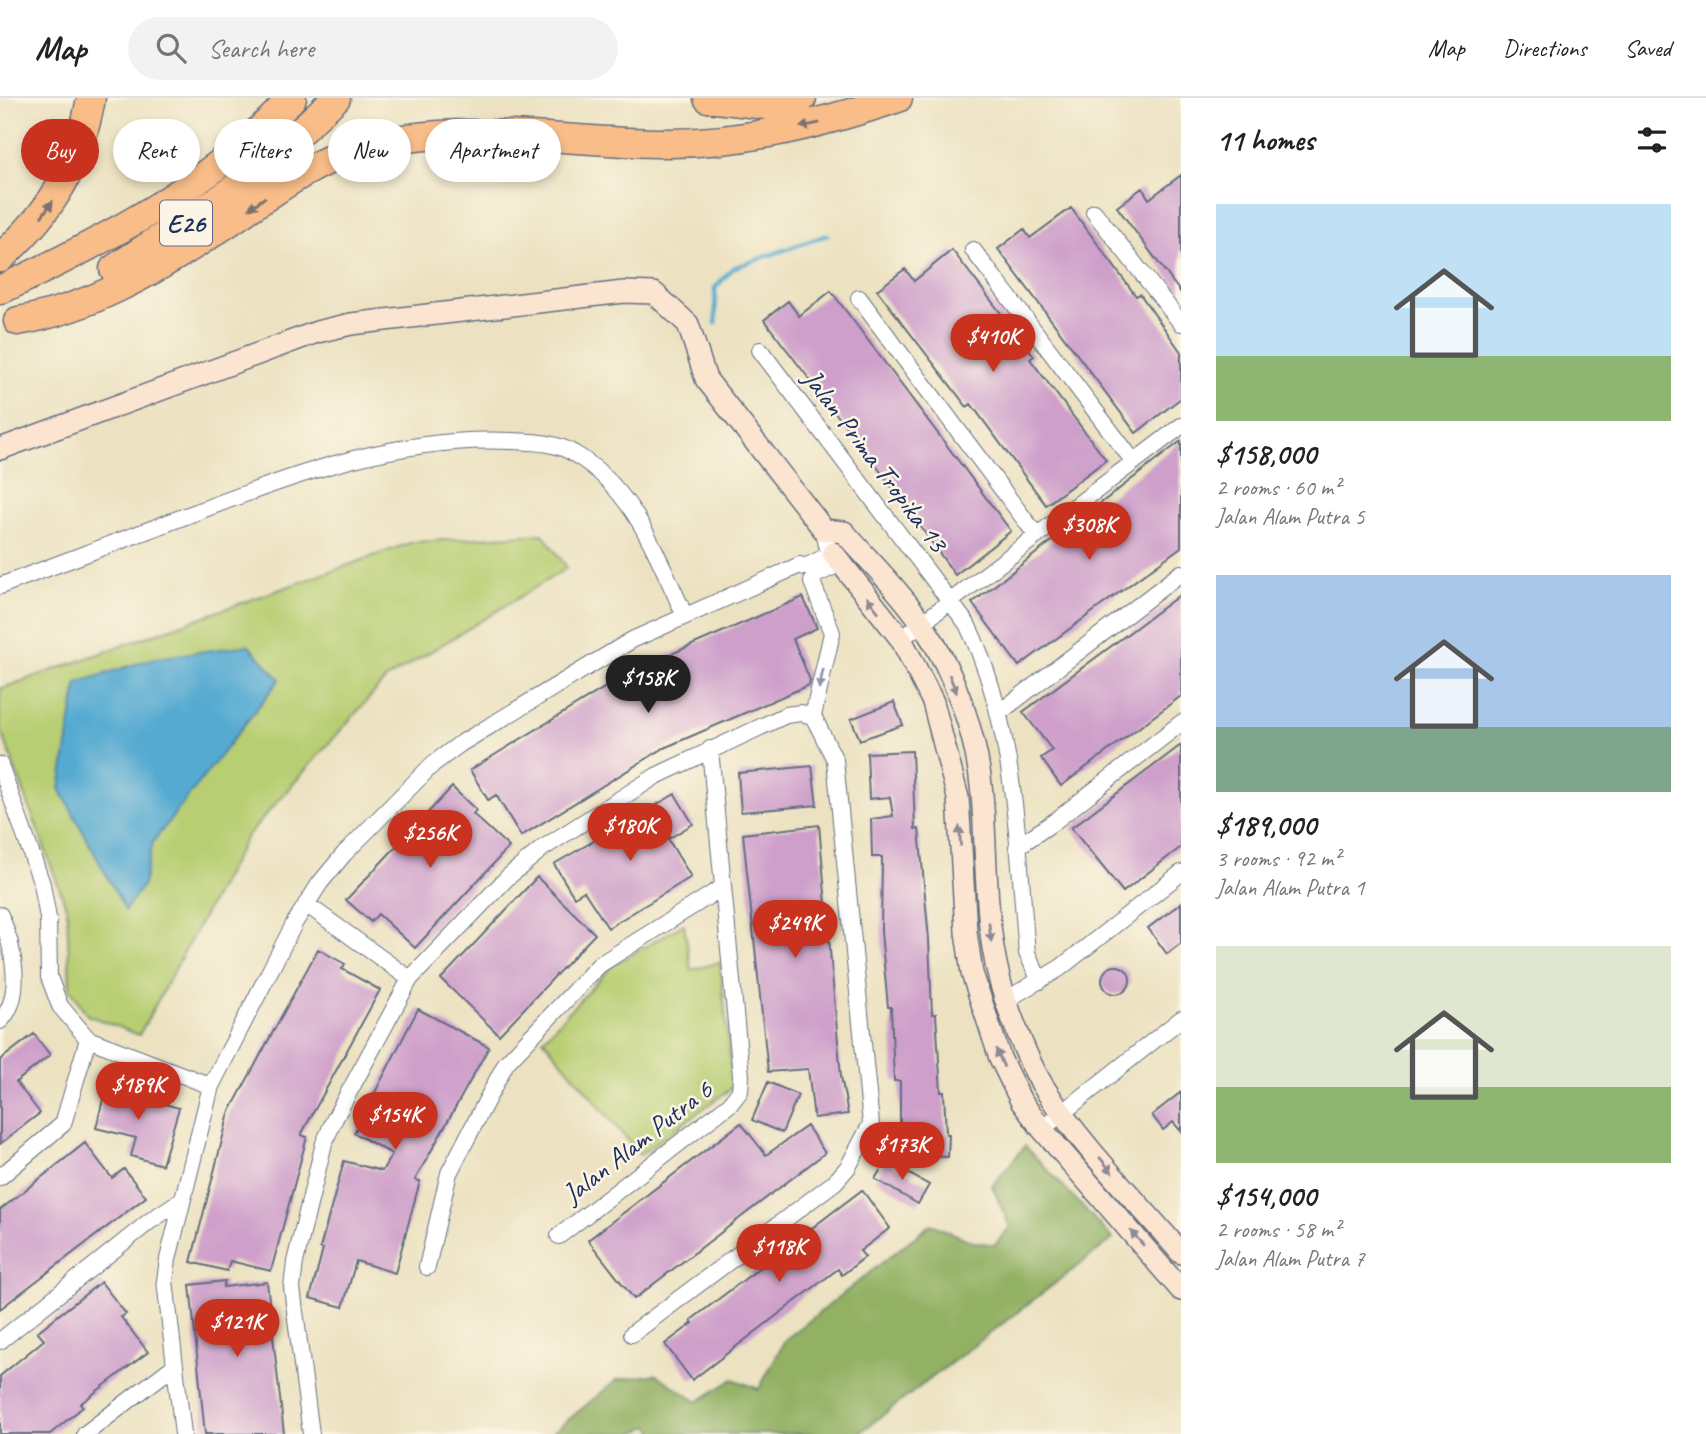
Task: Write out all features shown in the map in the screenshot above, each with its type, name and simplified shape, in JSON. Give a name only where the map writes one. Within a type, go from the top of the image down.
[{"type":"highway","points":[[0,258],[36,224],[67,180],[86,128],[91,98]]},
{"type":"highway","name":"E26","points":[[0,290],[88,247],[163,204],[232,153],[292,98]]},
{"type":"highway","name":"E26","points":[[9,326],[115,268],[222,198],[261,168],[336,98]]},
{"type":"highway","points":[[708,98],[765,105],[802,98]]},
{"type":"highway","points":[[9,326],[54,315],[112,291],[213,233],[300,173],[358,149],[440,134],[670,143],[751,138],[825,122],[898,98]]},
{"type":"street","points":[[1094,212],[1181,323]]},
{"type":"street","points":[[973,250],[1134,462]]},
{"type":"street","points":[[0,449],[317,332],[351,324],[624,292],[654,293],[688,324],[706,379],[901,639],[933,702],[958,797],[966,932],[982,1011],[1021,1101],[1181,1290]]},
{"type":"street","points":[[859,298],[1037,536]]},
{"type":"street","name":"Jalan Prima Tropika 13","points":[[760,350],[951,601],[967,624],[982,655],[1000,712],[1027,953],[1040,981]]},
{"type":"street","points":[[901,639],[1181,426]]},
{"type":"street","points":[[0,586],[274,483],[363,454],[419,444],[489,439],[542,442],[572,452],[596,469],[623,495],[646,532],[685,616]]},
{"type":"street","points":[[632,1334],[835,1182],[848,1167],[871,1124],[838,775],[832,750],[813,716],[832,633],[812,582],[831,548],[844,532],[922,623],[957,694],[976,756],[982,791],[989,927],[1042,1084],[1063,1113],[1181,1253]]},
{"type":"street","points":[[183,1434],[165,1281],[183,1199],[211,1086],[306,904],[344,854],[433,765],[460,744],[606,654],[800,565],[805,567],[831,548]]},
{"type":"street","points":[[1000,712],[1181,573]]},
{"type":"street","points":[[311,1434],[292,1288],[295,1262],[324,1143],[411,979],[508,877],[543,848],[656,776],[710,749],[794,713],[813,716]]},
{"type":"street","points":[[1017,846],[1055,821],[1181,723]]},
{"type":"street","name":"Jalan Alam Putra 6","points":[[559,1236],[730,1104],[740,1091],[741,1076],[710,749]]},
{"type":"street","points":[[0,765],[42,884],[52,990],[74,1025],[88,1039],[211,1086]]},
{"type":"street","points":[[1012,997],[1040,981],[1181,873]]},
{"type":"street","points":[[427,1267],[449,1173],[506,1063],[599,965],[723,887]]},
{"type":"street","points":[[306,904],[411,979]]},
{"type":"street","points":[[0,915],[8,932],[14,992],[9,1012],[0,1021]]},
{"type":"street","points":[[1042,1129],[1181,1019]]},
{"type":"street","points":[[0,1177],[63,1124],[88,1039]]},
{"type":"street","points":[[0,1340],[150,1221],[183,1199]]},
{"type":"street","points":[[85,1434],[174,1366]]},
{"type":"green space","points":[[543,534],[567,568],[386,679],[247,836],[139,1035],[87,1015],[70,988],[67,909],[0,727],[0,689],[413,542]]},
{"type":"green space","points":[[684,924],[691,970],[720,962],[733,1087],[640,1155],[543,1039],[612,966]]},
{"type":"green space","points":[[1025,1146],[1113,1239],[858,1434],[656,1434],[650,1426],[631,1434],[551,1434],[617,1380],[656,1374],[697,1402],[733,1379],[759,1389],[785,1340],[931,1224],[973,1242],[995,1245],[1010,1227],[992,1186]]},
{"type":"water","points":[[248,645],[280,679],[153,842],[143,885],[125,910],[60,789],[77,683],[154,658]]},
{"type":"building","points":[[1181,175],[1181,293],[1117,207],[1142,188],[1149,199]]},
{"type":"building","points":[[1071,208],[1136,296],[1140,294],[1181,352],[1181,398],[1136,433],[998,249],[1024,229],[1030,238]]},
{"type":"building","points":[[952,250],[1034,356],[1030,359],[1106,460],[1046,505],[971,404],[967,407],[877,290],[905,269],[914,281]]},
{"type":"building","points":[[831,291],[1011,531],[955,575],[890,484],[764,320],[788,301],[799,316]]},
{"type":"building","points":[[1181,441],[1181,547],[1019,666],[972,603]]},
{"type":"building","points":[[1181,594],[1181,696],[1061,786],[1041,758],[1052,750],[1023,712]]},
{"type":"building","points":[[803,597],[817,628],[793,639],[810,680],[809,685],[664,748],[521,836],[496,795],[488,800],[470,770],[632,671]]},
{"type":"building","points":[[894,702],[903,725],[860,740],[851,719]]},
{"type":"building","points":[[1181,745],[1181,847],[1123,892],[1071,828]]},
{"type":"building","points":[[912,751],[915,829],[919,829],[929,940],[932,1014],[936,1014],[941,1092],[944,1092],[946,1134],[949,1134],[948,1157],[900,1154],[900,1081],[894,1081],[891,1007],[888,1007],[881,932],[882,857],[872,857],[871,819],[893,816],[890,797],[869,799],[867,753]]},
{"type":"building","points":[[812,766],[817,805],[741,812],[738,773]]},
{"type":"building","points":[[452,787],[476,810],[473,814],[509,847],[415,948],[378,914],[371,922],[346,900]]},
{"type":"building","points":[[675,794],[693,824],[668,839],[691,877],[608,928],[584,891],[574,897],[554,864]]},
{"type":"building","points":[[819,825],[841,1076],[848,1114],[814,1118],[808,1069],[768,1072],[743,834]]},
{"type":"building","points":[[537,877],[595,934],[499,1035],[441,979]]},
{"type":"building","points":[[1181,903],[1181,943],[1167,954],[1148,928]]},
{"type":"building","points":[[318,949],[345,964],[342,969],[380,990],[301,1135],[307,1137],[271,1271],[230,1261],[227,1271],[191,1262],[229,1113]]},
{"type":"building","points":[[1116,966],[1126,970],[1130,980],[1126,990],[1116,994],[1106,990],[1102,980],[1106,970]]},
{"type":"building","points":[[418,1009],[489,1047],[415,1180],[420,1181],[395,1273],[356,1261],[343,1307],[310,1298],[323,1249],[320,1248],[344,1161],[382,1171],[392,1154],[354,1133]]},
{"type":"building","points":[[34,1034],[50,1055],[16,1082],[40,1113],[0,1144],[0,1060]]},
{"type":"building","points":[[768,1082],[798,1095],[782,1133],[752,1120]]},
{"type":"building","points":[[107,1083],[137,1091],[136,1096],[179,1108],[162,1165],[131,1156],[136,1138],[96,1128]]},
{"type":"building","points":[[1181,1092],[1181,1131],[1173,1122],[1163,1130],[1152,1115]]},
{"type":"building","points":[[741,1123],[766,1155],[807,1126],[825,1153],[634,1299],[588,1240]]},
{"type":"building","points":[[85,1143],[112,1178],[124,1169],[146,1197],[0,1309],[0,1210]]},
{"type":"building","points":[[886,1161],[929,1185],[918,1204],[875,1179]]},
{"type":"building","points":[[862,1190],[890,1228],[860,1251],[865,1257],[842,1275],[838,1269],[692,1380],[665,1344],[693,1323],[691,1320]]},
{"type":"building","points":[[225,1281],[223,1287],[267,1282],[284,1434],[205,1434],[190,1285]]},
{"type":"building","points":[[101,1282],[126,1314],[121,1317],[148,1352],[80,1404],[83,1407],[50,1434],[0,1434],[0,1376],[44,1340],[37,1332]]},
{"type":"waterway","points":[[716,323],[715,288],[733,268],[827,235]]}]
